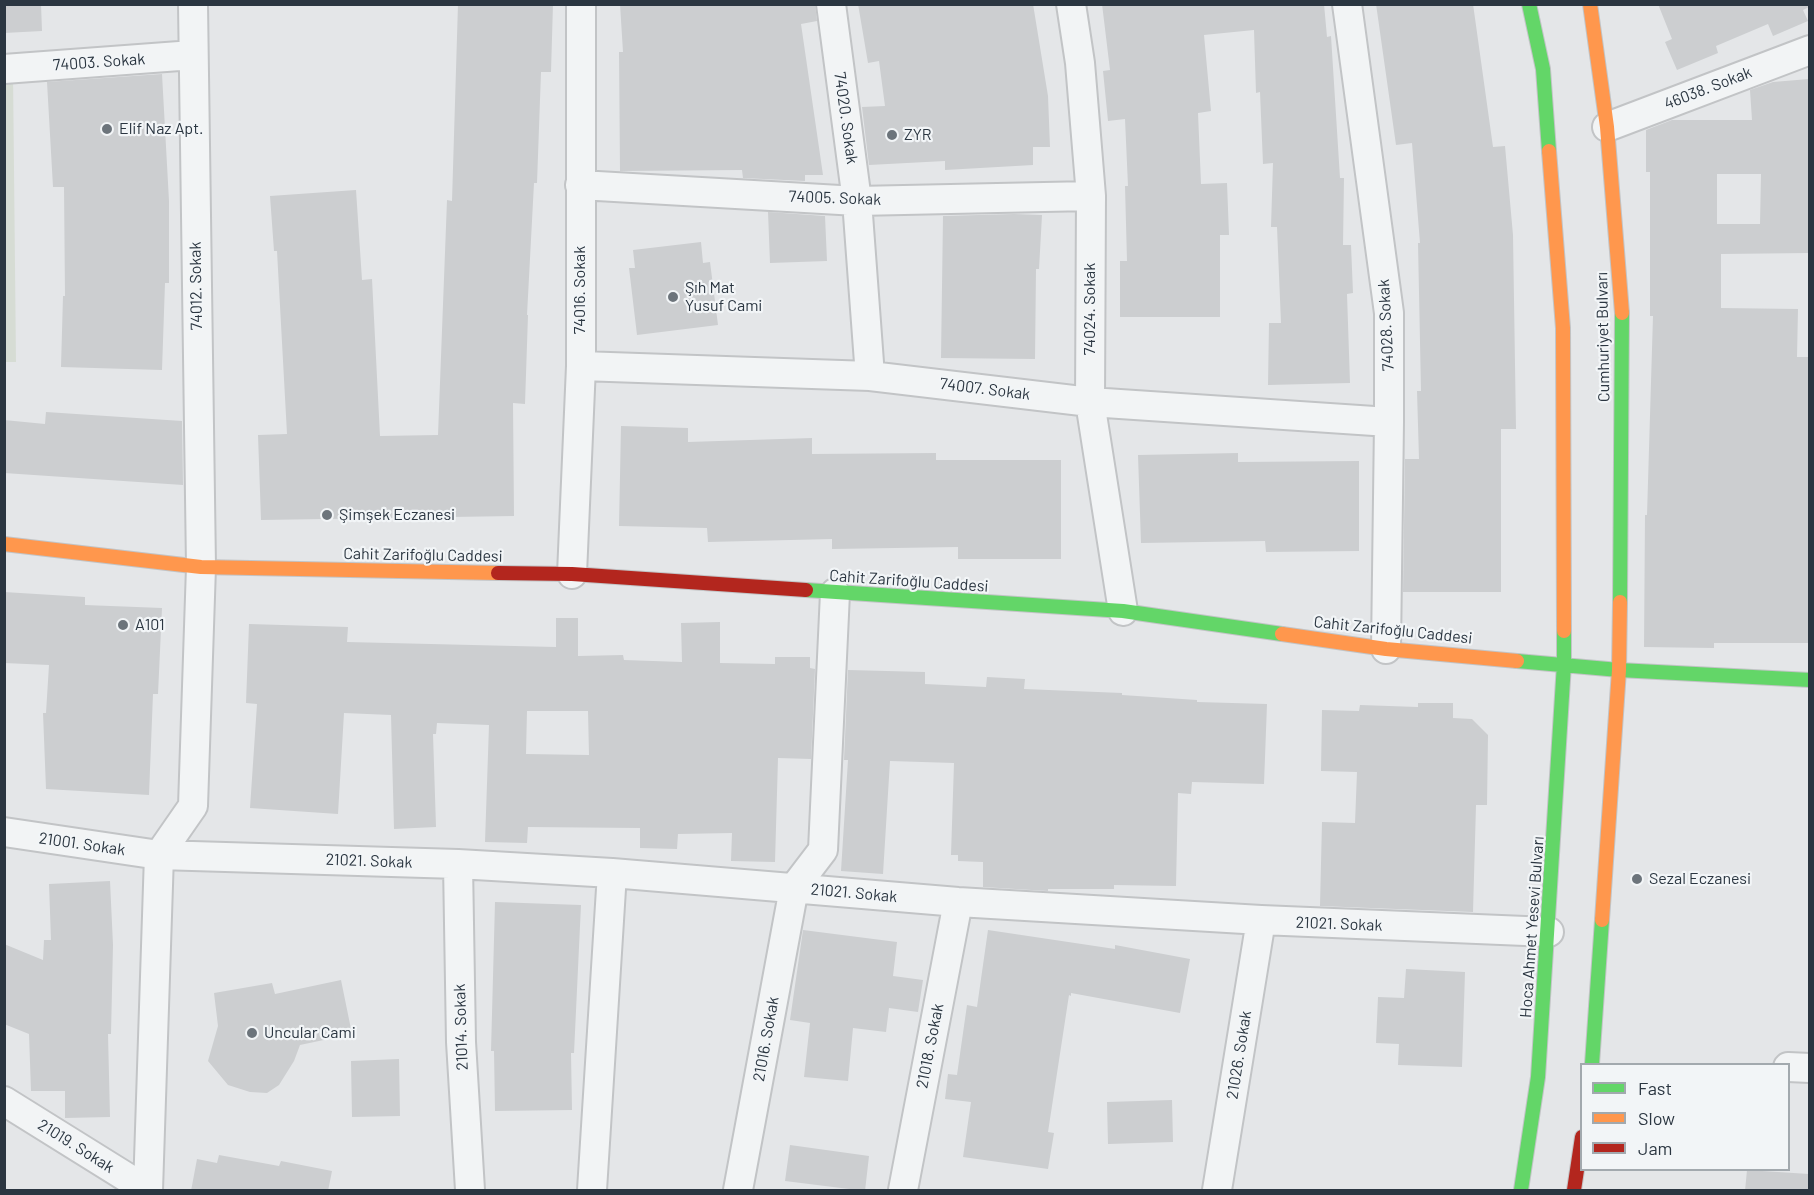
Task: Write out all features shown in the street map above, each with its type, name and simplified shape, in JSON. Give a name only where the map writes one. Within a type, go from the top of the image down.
[{"type":"main road","points":[[1529,4],[1543,69],[1563,328],[1564,664]]},
{"type":"main road","name":"Cumhuriyet Bulvarı","points":[[1590,4],[1607,127],[1622,317],[1619,670]]},
{"type":"main road","name":"Cahit Zarifoğlu Caddesi","points":[[4,544],[201,567],[572,574],[1123,612],[1386,648],[1619,670],[1809,680]]},
{"type":"main road","name":"Hoca Ahmet Yesevi Bulvarı","points":[[1521,1191],[1538,1077],[1549,932],[1564,664]]},
{"type":"main road","points":[[1592,1063],[1619,670]]},
{"type":"main road","points":[[1574,1191],[1580,1145]]},
{"type":"street","name":"74012. Sokak","points":[[159,855],[193,806],[201,567],[193,4]]},
{"type":"street","name":"74016. Sokak","points":[[572,574],[581,366],[581,4]]},
{"type":"street","name":"74020. Sokak","points":[[831,4],[857,201],[870,376]]},
{"type":"street","name":"74024. Sokak","points":[[1071,4],[1080,63],[1090,196],[1090,402],[1123,612]]},
{"type":"street","name":"74028. Sokak","points":[[1347,4],[1389,313],[1386,648]]},
{"type":"street","name":"46038. Sokak","points":[[1607,127],[1809,50]]},
{"type":"street","name":"74003. Sokak","points":[[4,69],[193,55]]},
{"type":"street","name":"74005. Sokak","points":[[580,185],[857,201],[1090,196]]},
{"type":"street","name":"74007. Sokak","points":[[581,366],[870,376],[1090,402],[1389,422]]},
{"type":"street","points":[[794,888],[823,850],[835,592]]},
{"type":"street","name":"21001. Sokak","points":[[4,832],[159,855]]},
{"type":"street","name":"21021. Sokak","points":[[159,855],[458,864],[612,873],[958,902],[1261,920],[1549,932]]},
{"type":"street","points":[[148,1191],[159,855]]},
{"type":"street","name":"21014. Sokak","points":[[458,864],[461,1042],[470,1191]]},
{"type":"street","points":[[592,1191],[612,873]]},
{"type":"street","name":"21016. Sokak","points":[[738,1191],[794,888]]},
{"type":"street","name":"21018. Sokak","points":[[903,1191],[958,902]]},
{"type":"street","name":"21026. Sokak","points":[[1218,1191],[1261,920]]},
{"type":"street","points":[[1790,1067],[1809,1068]]},
{"type":"street","name":"21019. Sokak","points":[[4,1101],[148,1191]]},
{"type":"shaded area","points":[[4,72],[13,72],[16,362],[5,362]]},
{"type":"building","points":[[4,4],[41,4],[42,31],[4,33]]},
{"type":"building","points":[[458,4],[553,4],[551,72],[541,72],[537,183],[534,183],[527,315],[525,404],[513,403],[514,516],[261,520],[258,435],[287,434],[277,251],[274,251],[270,196],[356,190],[362,280],[372,279],[380,436],[438,435],[447,200],[452,201]]},
{"type":"building","points":[[620,4],[815,4],[817,21],[801,24],[823,175],[805,175],[805,181],[743,178],[742,170],[620,171],[619,52],[623,52]]},
{"type":"building","points":[[858,4],[1033,4],[1048,96],[1050,147],[1033,147],[1033,165],[945,170],[945,161],[869,165],[862,107],[885,106],[879,61],[868,63]]},
{"type":"building","points":[[1102,4],[1324,4],[1327,37],[1331,36],[1340,178],[1344,178],[1343,245],[1351,245],[1353,293],[1347,294],[1350,383],[1268,385],[1269,323],[1281,323],[1277,227],[1271,227],[1273,163],[1263,164],[1260,92],[1256,93],[1254,30],[1204,35],[1211,111],[1198,113],[1201,184],[1227,183],[1229,235],[1220,235],[1220,317],[1120,317],[1120,261],[1127,261],[1125,186],[1128,186],[1125,119],[1108,121],[1103,71],[1110,70]]},
{"type":"building","points":[[1376,4],[1473,4],[1493,147],[1505,146],[1513,235],[1516,429],[1501,429],[1501,592],[1403,592],[1405,459],[1419,459],[1417,391],[1421,391],[1418,243],[1420,243],[1412,143],[1396,145]]},
{"type":"building","points":[[1658,4],[1809,4],[1809,7],[1803,10],[1808,21],[1773,36],[1768,24],[1716,46],[1718,53],[1677,70],[1665,42],[1672,39]]},
{"type":"building","points":[[162,74],[169,201],[169,283],[165,283],[162,370],[61,367],[63,296],[65,296],[64,187],[53,187],[47,82]]},
{"type":"building","points":[[1809,79],[1809,253],[1721,254],[1721,308],[1798,309],[1797,357],[1809,357],[1809,643],[1714,643],[1714,648],[1644,647],[1645,515],[1647,515],[1653,316],[1650,316],[1650,172],[1646,172],[1646,130],[1672,120],[1752,120],[1750,90],[1773,82]],"holes":[[[1717,174],[1761,174],[1760,224],[1717,224]]]},
{"type":"building","points":[[768,212],[825,216],[827,261],[770,263]]},
{"type":"building","points":[[1042,215],[1039,269],[1036,269],[1035,359],[941,358],[943,216]]},
{"type":"building","name":"Şıh Mat Yusuf Cami","points":[[701,242],[703,263],[710,262],[718,325],[637,335],[629,268],[635,268],[633,250]]},
{"type":"building","points":[[46,412],[182,421],[183,485],[4,473],[4,420],[45,424]]},
{"type":"building","points":[[621,426],[688,428],[688,442],[812,438],[812,454],[936,453],[936,460],[1061,460],[1061,559],[958,559],[958,547],[832,549],[832,539],[708,542],[707,528],[619,526]]},
{"type":"building","points":[[1238,453],[1238,462],[1359,461],[1359,551],[1266,552],[1265,541],[1141,543],[1138,455]]},
{"type":"building","points":[[4,592],[85,597],[85,605],[162,608],[158,694],[153,694],[149,795],[46,789],[43,713],[46,713],[49,665],[4,663]]},
{"type":"building","points":[[556,618],[578,618],[578,656],[623,655],[624,660],[682,662],[681,623],[720,622],[720,663],[775,664],[775,657],[810,657],[810,668],[815,669],[811,759],[778,758],[775,862],[731,861],[732,833],[678,834],[677,849],[640,848],[640,828],[528,827],[527,843],[485,842],[489,725],[437,723],[436,734],[433,734],[436,827],[394,829],[391,715],[344,713],[338,814],[250,808],[257,704],[246,703],[249,624],[348,627],[347,642],[556,647]],"holes":[[[527,711],[588,711],[589,755],[526,754]]]},
{"type":"building","points":[[848,670],[925,672],[925,684],[986,687],[987,677],[1025,679],[1024,689],[1122,693],[1122,695],[1197,700],[1197,702],[1267,704],[1264,784],[1192,782],[1191,794],[1178,793],[1176,886],[1114,885],[1114,889],[1048,889],[1048,891],[983,887],[983,862],[958,861],[958,855],[951,855],[954,763],[890,761],[883,874],[841,871],[848,760],[844,760]]},
{"type":"building","points":[[1418,703],[1453,703],[1453,718],[1472,719],[1488,735],[1487,805],[1476,805],[1473,912],[1320,906],[1322,822],[1355,823],[1357,772],[1321,771],[1322,710],[1359,711],[1360,705],[1418,707]]},
{"type":"building","points":[[110,881],[113,945],[111,1034],[108,1034],[110,1117],[65,1118],[65,1091],[31,1091],[29,1034],[4,1024],[4,944],[43,960],[44,940],[51,940],[49,884]]},
{"type":"building","points":[[495,902],[581,905],[574,1053],[571,1053],[572,1110],[495,1111],[494,1051],[491,1051]]},
{"type":"building","points":[[803,930],[897,942],[893,976],[923,980],[918,1012],[889,1008],[886,1032],[853,1028],[848,1081],[804,1077],[810,1023],[790,1020]]},
{"type":"building","points":[[988,930],[1115,949],[1115,945],[1190,959],[1180,1013],[1071,993],[1071,996],[1069,995],[1048,1132],[1054,1133],[1048,1169],[963,1157],[971,1102],[945,1099],[948,1074],[957,1075],[967,1005],[977,1007]]},
{"type":"building","points":[[1406,969],[1465,972],[1462,1067],[1398,1065],[1399,1044],[1376,1043],[1378,997],[1404,998]]},
{"type":"building","name":"Uncular Cami","points":[[341,980],[352,1034],[300,1045],[294,1061],[279,1085],[267,1093],[250,1092],[228,1085],[208,1061],[218,1026],[214,993],[272,983],[275,994]]},
{"type":"building","points":[[399,1059],[400,1116],[352,1117],[351,1061]]},
{"type":"building","points":[[1172,1100],[1173,1142],[1108,1144],[1107,1102]]},
{"type":"building","points":[[790,1145],[869,1156],[865,1191],[785,1181]]},
{"type":"building","points":[[219,1155],[279,1166],[281,1161],[332,1171],[328,1191],[191,1191],[197,1159],[217,1163]]},
{"type":"building","points":[[1747,1171],[1809,1174],[1809,1191],[1745,1191]]},
{"type":"traffic: fast","points":[[1529,4],[1543,69],[1549,151]]},
{"type":"traffic: fast","points":[[1620,602],[1622,313]]},
{"type":"traffic: fast","points":[[806,590],[1123,611],[1282,634]]},
{"type":"traffic: fast","points":[[1521,1190],[1538,1077],[1564,664],[1564,631]]},
{"type":"traffic: fast","points":[[1517,661],[1619,670],[1810,680]]},
{"type":"traffic: fast","points":[[1592,1063],[1602,920]]},
{"type":"traffic: slow","points":[[1590,4],[1607,127],[1622,313]]},
{"type":"traffic: slow","points":[[1549,151],[1563,328],[1564,631]]},
{"type":"traffic: slow","points":[[4,544],[201,567],[498,573]]},
{"type":"traffic: slow","points":[[1602,920],[1619,670],[1620,602]]},
{"type":"traffic: slow","points":[[1282,634],[1386,649],[1517,661]]},
{"type":"traffic: jam","points":[[498,573],[572,574],[806,590]]},
{"type":"traffic: jam","points":[[1574,1190],[1580,1150]]},
{"type":"place","name":"Elif Naz Apt.","points":[[107,129]]},
{"type":"place","name":"ZYR","points":[[892,135]]},
{"type":"place","name":"Şıh Mat Yusuf Cami","points":[[673,297]]},
{"type":"place","name":"Şimşek Eczanesi","points":[[327,515]]},
{"type":"place","name":"A101","points":[[123,625]]},
{"type":"place","name":"Sezal Eczanesi","points":[[1637,879]]},
{"type":"place","name":"Uncular Cami","points":[[252,1033]]}]
